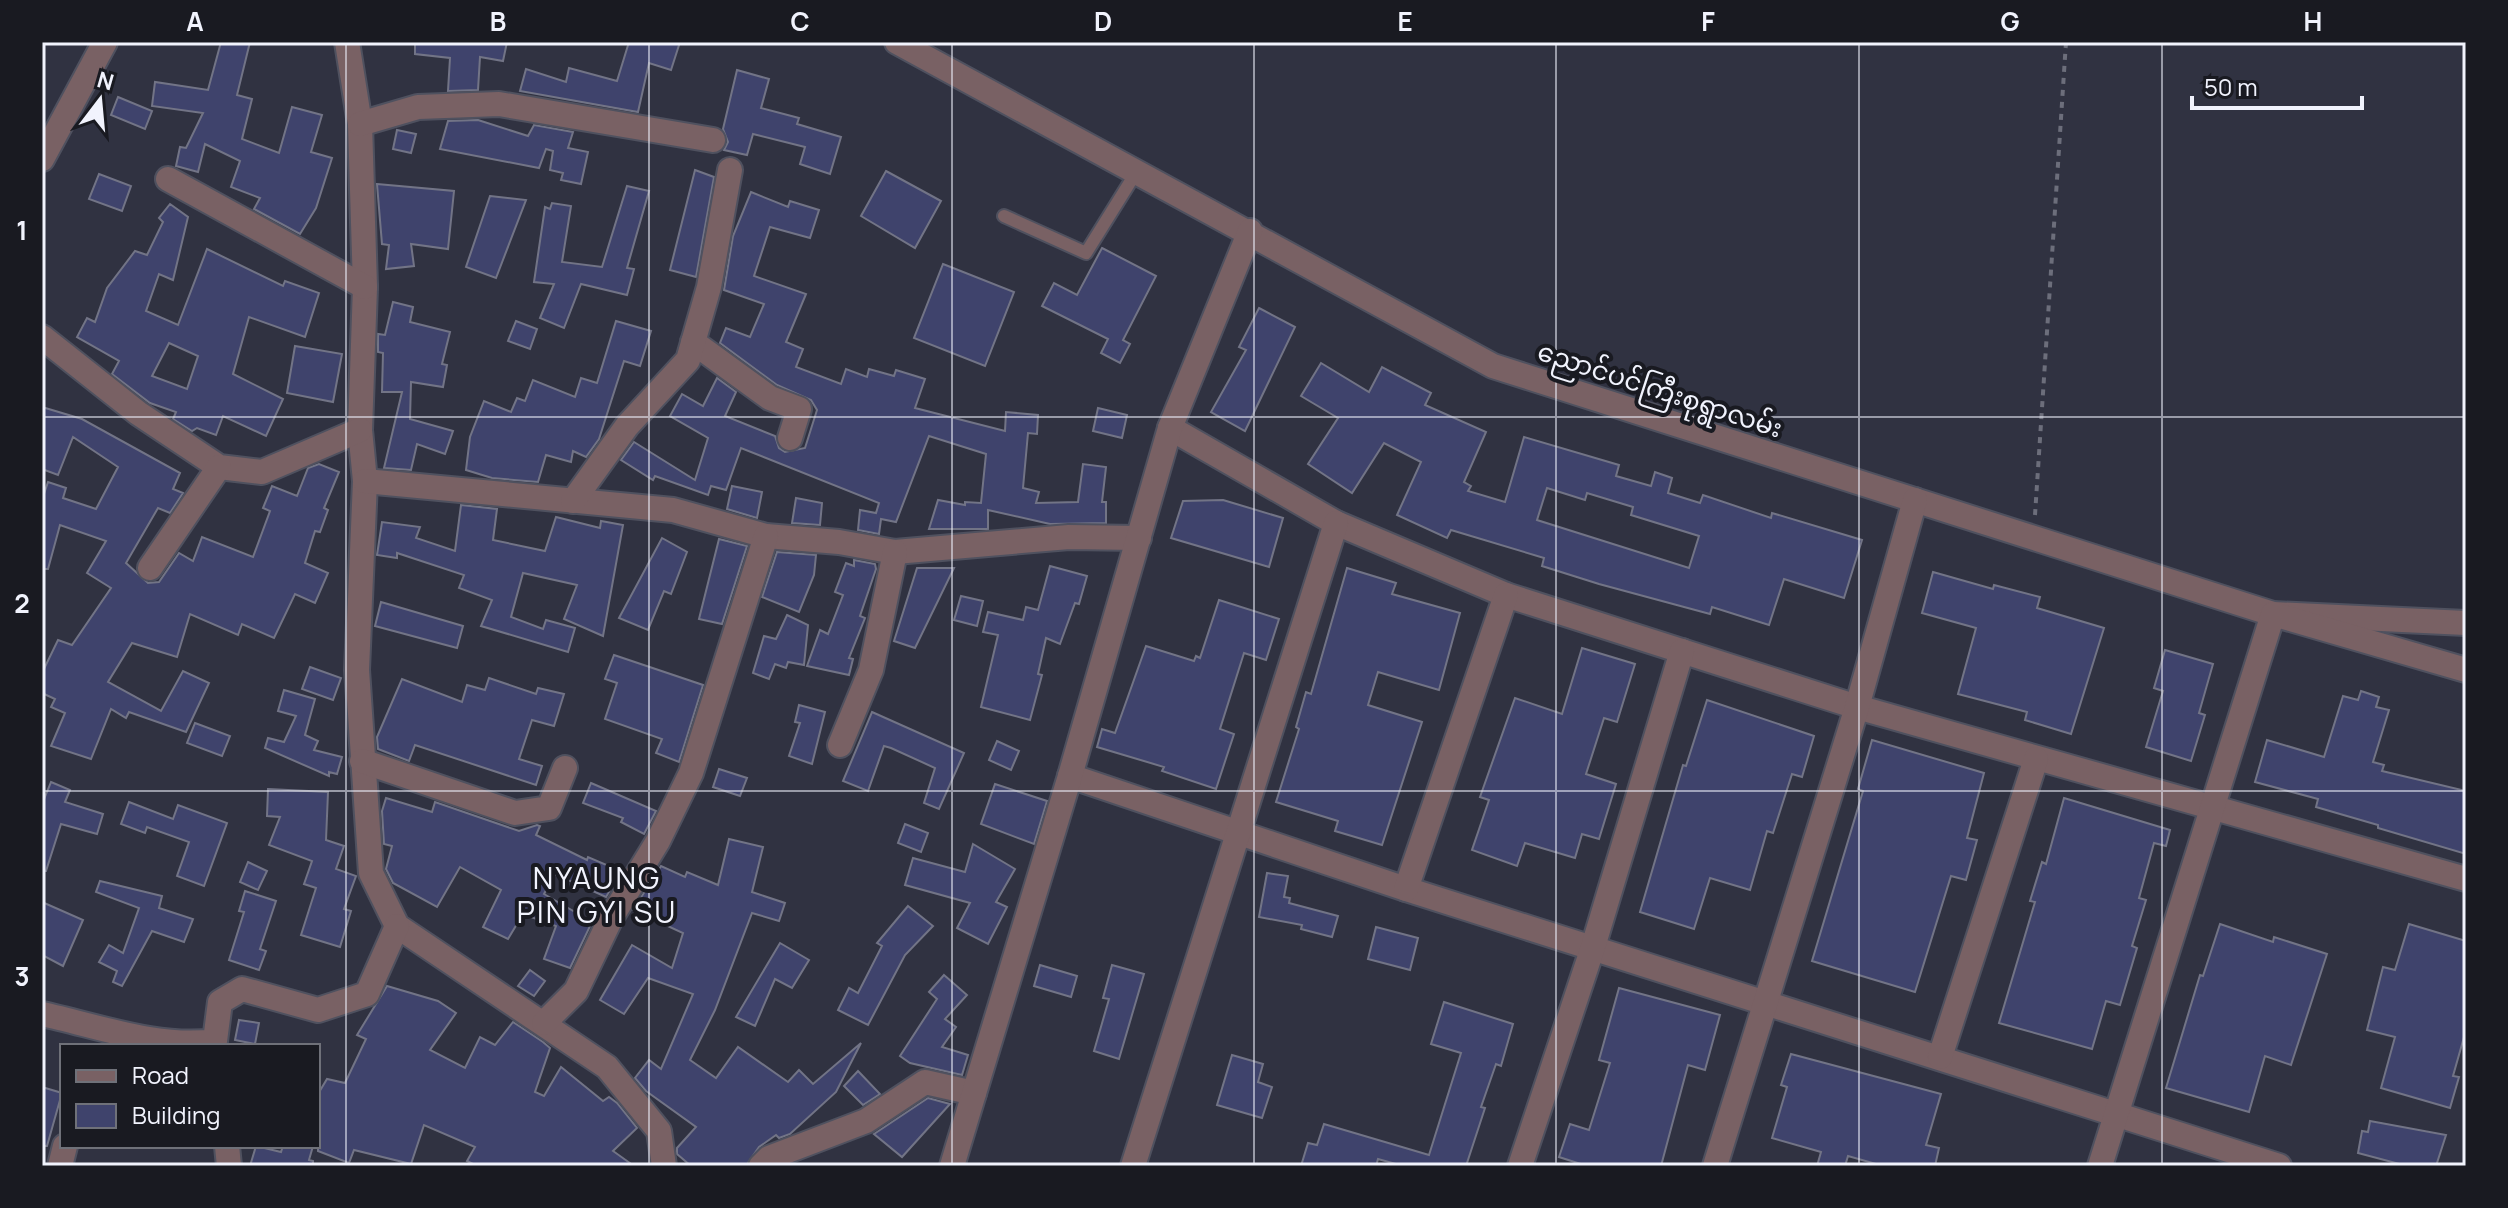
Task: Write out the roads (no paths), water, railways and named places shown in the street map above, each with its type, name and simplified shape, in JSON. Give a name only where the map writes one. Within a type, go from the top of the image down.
[{"type":"street","points":[[42,159],[105,42]]},
{"type":"street","points":[[347,42],[360,124],[365,287],[360,430],[365,481],[357,670],[371,873],[397,926],[607,1067],[659,1131],[664,1166]]},
{"type":"street","name":"ညောင်ပင်ကြီးစုရွာလမ်း","points":[[897,42],[1250,231],[1493,366],[2273,614],[2466,623]]},
{"type":"street","points":[[360,124],[418,107],[499,104],[713,140]]},
{"type":"street","points":[[573,501],[627,426],[688,360],[709,287],[730,170]]},
{"type":"street","points":[[168,179],[365,287]]},
{"type":"street","points":[[952,1166],[1070,776],[1170,428],[1250,231]]},
{"type":"street","points":[[693,342],[770,398],[799,409],[790,438]]},
{"type":"street","points":[[43,346],[219,467],[262,472],[360,430]]},
{"type":"street","points":[[1170,428],[1336,523],[1506,595],[1857,707],[2466,879]]},
{"type":"street","points":[[150,568],[219,467]]},
{"type":"street","points":[[365,481],[673,510],[766,536],[839,542],[895,552],[1069,537],[1139,538]]},
{"type":"street","points":[[1715,1166],[1857,707],[1915,500]]},
{"type":"street","points":[[1133,1166],[1336,523]]},
{"type":"street","points":[[544,1023],[576,991],[611,918],[658,841],[691,773],[766,536]]},
{"type":"street","points":[[840,745],[871,670],[895,552]]},
{"type":"street","points":[[1406,889],[1506,595]]},
{"type":"street","points":[[2100,1166],[2273,614],[2466,670]]},
{"type":"street","points":[[1520,1166],[1593,947],[1682,651]]},
{"type":"street","points":[[1940,1057],[2036,759]]},
{"type":"street","points":[[362,761],[515,813],[549,808],[565,768]]},
{"type":"street","points":[[1070,776],[1406,889],[2117,1112],[2279,1166]]},
{"type":"street","points":[[42,1014],[93,1037],[215,1043],[220,1002],[242,989],[318,1010],[367,994],[397,926]]},
{"type":"street","points":[[761,1166],[769,1158],[866,1121],[925,1082],[974,1093]]},
{"type":"lane","points":[[1004,216],[1086,253],[1137,171]]},
{"type":"district","name":"NYAUNG PIN GYI SU","points":[[597,896]]}]
